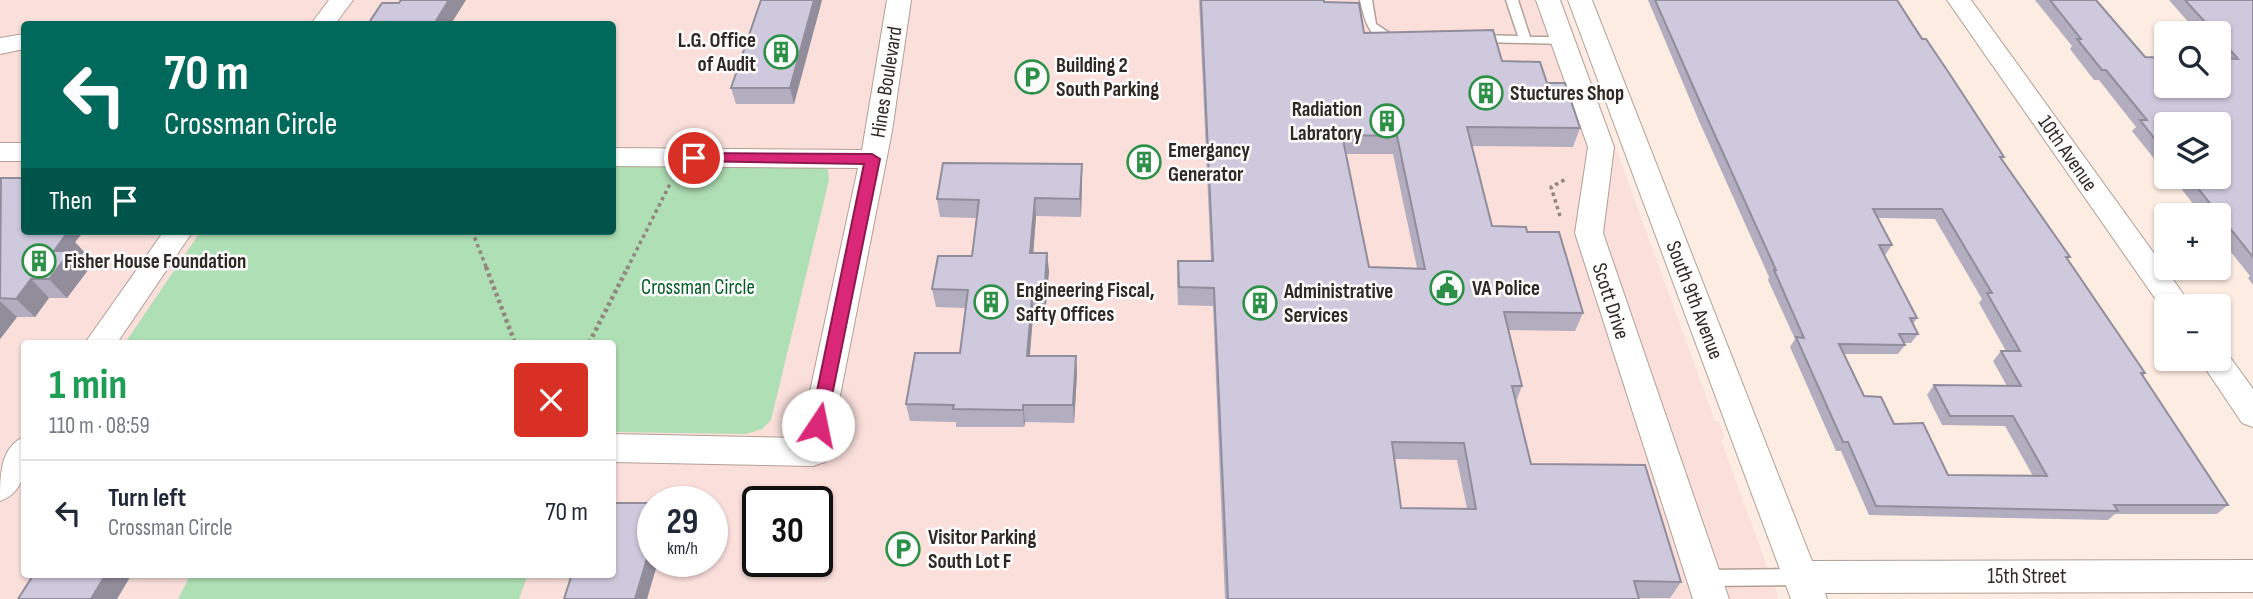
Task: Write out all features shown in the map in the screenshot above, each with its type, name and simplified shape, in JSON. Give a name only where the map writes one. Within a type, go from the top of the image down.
[{"type":"street","points":[[325,21],[341,0]]},
{"type":"street","name":"Hines Boulevard","points":[[616,449],[813,452],[872,159],[899,0]]},
{"type":"street","name":"Scott Drive","points":[[1548,0],[1601,147],[1589,233],[1707,589]]},
{"type":"street","name":"South 9th Avenue","points":[[1580,0],[1805,588]]},
{"type":"street","name":"10th Avenue","points":[[1959,0],[2167,294]]},
{"type":"street","points":[[0,46],[21,42]]},
{"type":"street","points":[[0,152],[21,152]]},
{"type":"street","points":[[616,157],[872,159]]},
{"type":"street","points":[[102,340],[176,235]]},
{"type":"street","points":[[2223,371],[2253,414]]},
{"type":"street","points":[[0,440],[21,440]]},
{"type":"street","points":[[0,487],[21,456]]},
{"type":"street","name":"15th Street","points":[[1805,588],[2253,576]]},
{"type":"lane","points":[[1366,0],[1371,25],[1388,38],[1414,38]]},
{"type":"lane","points":[[1513,0],[1525,40]]},
{"type":"lane","points":[[1464,39],[1563,41]]},
{"type":"lane","points":[[1707,589],[1805,588]]},
{"type":"path","points":[[591,340],[673,178]]},
{"type":"path","points":[[474,235],[514,340]]},
{"type":"shaded area","points":[[0,0],[1562,0],[1715,421],[1719,421],[1725,439],[1721,440],[1779,599],[0,599]]},
{"type":"green space","name":"Crossman Circle","points":[[616,163],[823,167],[828,170],[829,180],[771,420],[762,429],[746,434],[616,432],[616,340],[127,340],[198,235],[616,235]]},
{"type":"green space","points":[[189,578],[527,578],[519,599],[178,599]]},
{"type":"building","points":[[401,0],[449,0],[436,21],[370,21],[382,3],[399,3]]},
{"type":"building","name":"L.G. Office of Audit","points":[[761,0],[814,0],[790,88],[731,88]]},
{"type":"building","points":[[1201,0],[1324,0],[1359,3],[1364,33],[1493,30],[1502,61],[1540,62],[1547,83],[1565,83],[1580,128],[1467,127],[1492,226],[1526,227],[1527,232],[1559,232],[1583,313],[1504,312],[1522,386],[1512,386],[1531,464],[1645,465],[1681,582],[1634,581],[1639,599],[1228,599],[1214,288],[1179,287],[1178,261],[1213,261]],"holes":[[[1342,135],[1397,136],[1425,269],[1369,267]],[[1392,442],[1464,443],[1476,509],[1401,508]]]},
{"type":"building","points":[[1655,0],[1897,0],[1922,39],[1926,39],[1947,70],[2004,157],[2000,157],[2070,257],[2066,257],[2145,373],[2141,373],[2228,505],[2114,505],[2118,511],[1876,506],[1848,442],[1843,442],[1796,337],[1804,338]],"holes":[[[1873,209],[1942,209],[1992,293],[1987,293],[2020,351],[2001,351],[2021,386],[1934,385],[1950,416],[2013,416],[2047,476],[1948,475],[1923,423],[1894,424],[1881,397],[1864,396],[1839,344],[1905,345],[1899,334],[1918,334],[1910,318],[1917,318],[1879,245],[1892,245]]]},
{"type":"building","points":[[2050,0],[2096,0],[2145,57],[2154,57],[2154,98],[2231,98],[2231,59],[2238,59],[2231,51],[2231,21],[2204,21],[2185,0],[2253,0],[2253,257],[2231,230],[2231,203],[2210,203],[2199,189],[2231,189],[2231,112],[2154,112],[2154,138],[2140,120],[2147,120],[2077,39],[2081,39]]},
{"type":"building","name":"Engineering Fiscal, Safty Offices","points":[[943,163],[1082,164],[1080,199],[1035,198],[1030,253],[1047,253],[1044,299],[1032,298],[1027,356],[1076,356],[1073,405],[1023,405],[1023,410],[953,409],[954,405],[906,404],[915,353],[960,353],[968,290],[932,289],[938,256],[972,256],[979,200],[937,199]]},
{"type":"building","points":[[1,178],[21,178],[21,235],[66,235],[54,251],[71,251],[49,279],[31,279],[16,299],[0,298]]},
{"type":"building","points":[[616,503],[637,503],[637,577],[641,577],[635,599],[564,599],[571,578],[616,578]]},
{"type":"building","points":[[31,578],[104,578],[91,599],[18,599]]},
{"type":"place","name":"L.G. Office of Audit","points":[[781,52]]},
{"type":"place","name":"Building 2 South Parking","points":[[1032,77]]},
{"type":"place","name":"Stuctures Shop","points":[[1486,93]]},
{"type":"place","name":"Radiation Labratory","points":[[1387,121]]},
{"type":"place","name":"Emergancy Generator","points":[[1144,162]]},
{"type":"place","name":"Fisher House Foundation","points":[[39,261]]},
{"type":"place","name":"VA Police","points":[[1447,288]]},
{"type":"place","name":"Engineering Fiscal, Safty Offices","points":[[991,302]]},
{"type":"place","name":"Administrative Services","points":[[1260,303]]},
{"type":"place","name":"Visitor Parking South Lot F","points":[[903,549]]},
{"type":"route","points":[[694,158],[872,159],[818,425]]}]
